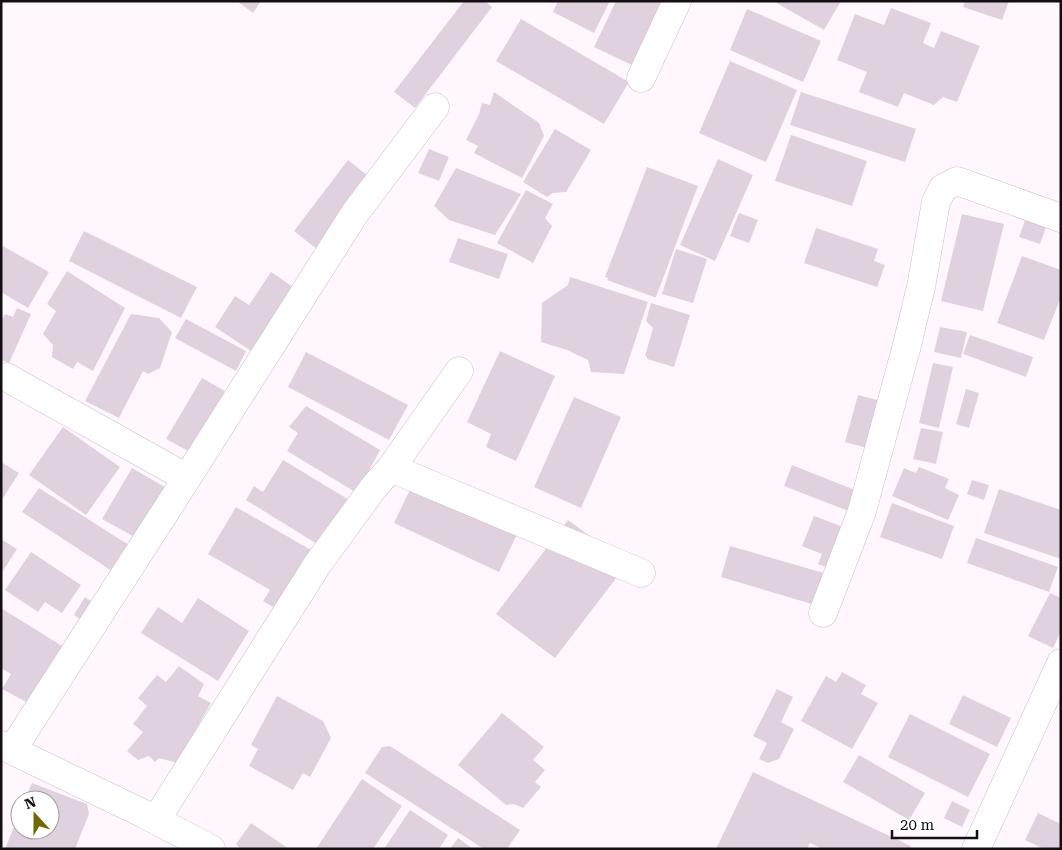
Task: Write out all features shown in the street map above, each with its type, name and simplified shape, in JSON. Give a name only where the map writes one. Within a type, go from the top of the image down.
[{"type":"street","points":[[641,78],[678,1]]},
{"type":"street","points":[[211,849],[156,820],[6,748],[188,478],[355,213],[435,106]]},
{"type":"street","points":[[823,613],[862,512],[906,349],[921,286],[936,202],[943,188],[957,181],[1061,218]]},
{"type":"street","points":[[156,820],[317,565],[374,487],[391,468],[460,371]]},
{"type":"street","points":[[6,377],[188,478]]},
{"type":"street","points":[[391,468],[641,573]]},
{"type":"street","points":[[976,849],[1061,663]]},
{"type":"building","points":[[237,1],[261,1],[253,13]]},
{"type":"building","points":[[464,1],[485,1],[492,7],[415,108],[394,92]]},
{"type":"building","points":[[558,1],[610,1],[594,33],[553,12]]},
{"type":"building","points":[[616,1],[665,1],[634,66],[594,47]]},
{"type":"building","points":[[773,1],[841,1],[824,30]]},
{"type":"building","points":[[965,1],[1009,1],[1002,20],[963,7]]},
{"type":"building","points":[[891,8],[931,23],[923,43],[934,48],[941,31],[980,46],[957,102],[943,97],[934,105],[904,93],[898,107],[859,92],[867,72],[837,60],[855,14],[884,25]]},
{"type":"building","points":[[747,9],[821,41],[803,82],[730,50]]},
{"type":"building","points":[[521,19],[629,82],[604,124],[496,61]]},
{"type":"building","points":[[730,61],[797,90],[766,162],[699,133]]},
{"type":"building","points":[[494,92],[539,123],[544,136],[522,178],[474,153],[478,146],[466,140],[479,114],[482,103],[490,105]]},
{"type":"building","points":[[801,92],[916,129],[905,162],[790,125]]},
{"type":"building","points":[[555,129],[591,150],[566,192],[553,193],[547,197],[523,182]]},
{"type":"building","points":[[791,135],[867,161],[852,206],[775,181]]},
{"type":"building","points":[[429,149],[449,157],[439,181],[418,173]]},
{"type":"building","points":[[718,159],[753,175],[715,261],[680,245]]},
{"type":"building","points":[[348,160],[372,179],[318,250],[294,231]]},
{"type":"building","points":[[647,167],[698,186],[656,297],[607,280],[608,278],[605,277]]},
{"type":"building","points":[[456,168],[521,194],[495,235],[449,220],[434,206]]},
{"type":"building","points":[[526,190],[553,204],[545,218],[552,226],[533,263],[497,243]]},
{"type":"building","points":[[739,213],[758,220],[749,243],[730,236]]},
{"type":"building","points":[[962,214],[1004,224],[983,311],[941,301]]},
{"type":"building","points":[[1027,215],[1048,222],[1040,244],[1019,237]]},
{"type":"building","points":[[816,228],[878,249],[874,261],[885,265],[877,287],[804,263]]},
{"type":"building","points":[[84,231],[197,287],[181,318],[69,261]]},
{"type":"building","points":[[458,238],[508,254],[499,279],[449,262]]},
{"type":"building","points":[[1,245],[49,272],[28,308],[1,292]]},
{"type":"building","points":[[676,249],[707,259],[693,303],[662,294]]},
{"type":"building","points":[[1022,256],[1061,270],[1061,297],[1044,340],[997,323]]},
{"type":"building","points":[[67,271],[125,308],[93,371],[77,362],[73,369],[52,357],[53,345],[43,334],[56,311],[47,304]]},
{"type":"building","points":[[271,272],[293,287],[251,351],[215,327],[235,296],[249,305]]},
{"type":"building","points":[[570,277],[648,302],[624,374],[591,372],[588,360],[567,350],[541,342],[542,303],[568,285]]},
{"type":"building","points":[[651,303],[690,315],[674,367],[647,359],[645,356],[653,328],[646,321]]},
{"type":"building","points":[[17,308],[31,314],[9,363],[1,360],[1,322],[5,314],[13,317]]},
{"type":"building","points":[[131,314],[159,318],[172,332],[160,368],[148,374],[143,371],[119,418],[85,401]]},
{"type":"building","points":[[186,319],[246,351],[236,371],[175,338]]},
{"type":"building","points":[[940,327],[967,332],[961,358],[934,352]]},
{"type":"building","points":[[970,335],[1033,357],[1026,377],[963,354]]},
{"type":"building","points":[[500,351],[555,376],[516,461],[486,447],[491,434],[467,422]]},
{"type":"building","points":[[306,352],[408,405],[389,440],[288,387]]},
{"type":"building","points":[[933,363],[953,367],[939,428],[919,423]]},
{"type":"building","points":[[202,378],[225,391],[190,452],[166,439]]},
{"type":"building","points":[[966,389],[979,393],[969,428],[956,424]]},
{"type":"building","points":[[858,395],[881,401],[867,448],[845,442]]},
{"type":"building","points":[[574,397],[621,417],[581,508],[534,487]]},
{"type":"building","points":[[306,406],[380,450],[357,493],[287,451],[298,433],[289,427]]},
{"type":"building","points":[[63,427],[120,467],[86,515],[29,475]]},
{"type":"building","points":[[921,428],[943,432],[936,464],[913,459]]},
{"type":"building","points":[[283,460],[351,501],[322,547],[246,500],[254,486],[263,492]]},
{"type":"building","points":[[1,462],[19,473],[1,501]]},
{"type":"building","points":[[792,465],[860,492],[851,512],[784,486]]},
{"type":"building","points":[[919,467],[949,479],[945,488],[959,495],[948,520],[892,496],[904,468],[916,473]]},
{"type":"building","points":[[132,468],[170,490],[140,540],[102,519]]},
{"type":"building","points":[[418,473],[523,522],[499,572],[394,523]]},
{"type":"building","points":[[972,480],[989,485],[984,500],[967,494]]},
{"type":"building","points":[[39,488],[132,547],[115,573],[22,512]]},
{"type":"building","points":[[999,489],[1061,510],[1061,559],[984,533]]},
{"type":"building","points":[[892,503],[954,526],[942,559],[880,537]]},
{"type":"building","points":[[236,507],[318,554],[283,613],[263,601],[270,590],[208,554]]},
{"type":"building","points":[[814,516],[849,529],[834,570],[818,564],[822,554],[802,546]]},
{"type":"building","points":[[568,520],[627,564],[555,658],[496,614]]},
{"type":"building","points":[[976,538],[1058,567],[1049,592],[967,563]]},
{"type":"building","points":[[1,539],[17,549],[1,574]]},
{"type":"building","points":[[730,546],[824,573],[815,605],[721,577]]},
{"type":"building","points":[[31,552],[81,585],[62,613],[45,602],[38,612],[5,590]]},
{"type":"building","points":[[1050,593],[1061,598],[1061,631],[1053,648],[1028,636]]},
{"type":"building","points":[[85,597],[100,607],[88,625],[74,615]]},
{"type":"building","points":[[198,598],[249,631],[218,681],[141,633],[158,607],[182,623]]},
{"type":"building","points":[[1,608],[67,649],[32,705],[2,689],[11,674],[1,668]]},
{"type":"building","points":[[179,666],[204,684],[198,696],[211,703],[177,763],[159,758],[155,762],[149,756],[138,760],[127,751],[143,732],[133,724],[147,706],[138,698],[157,675],[166,682]]},
{"type":"building","points":[[842,672],[866,685],[861,694],[878,703],[852,749],[801,721],[826,676],[836,682]]},
{"type":"building","points":[[777,689],[793,697],[781,722],[794,729],[779,759],[768,763],[759,759],[767,743],[753,736]]},
{"type":"building","points":[[963,695],[1011,718],[997,747],[949,724]]},
{"type":"building","points":[[277,696],[323,721],[331,738],[310,777],[303,773],[293,790],[249,766],[258,749],[251,745]]},
{"type":"building","points":[[502,713],[544,747],[533,760],[545,770],[535,782],[541,787],[523,808],[514,804],[506,805],[458,765]]},
{"type":"building","points":[[910,714],[990,754],[968,797],[888,757]]},
{"type":"building","points":[[390,746],[520,830],[507,849],[484,849],[365,773],[382,747]]},
{"type":"building","points":[[859,755],[925,793],[909,820],[843,782]]},
{"type":"building","points":[[753,772],[911,846],[910,849],[823,849],[810,843],[807,849],[716,849]]},
{"type":"building","points":[[362,779],[402,806],[373,849],[316,849]]},
{"type":"building","points":[[32,783],[50,790],[29,790]]},
{"type":"building","points":[[60,794],[87,804],[89,814],[75,849],[5,849],[10,837],[10,840],[60,840]]},
{"type":"building","points":[[952,801],[970,810],[962,827],[944,818]]},
{"type":"building","points":[[410,810],[448,835],[439,849],[384,849]]},
{"type":"building","points":[[1038,813],[1061,824],[1061,849],[1044,849],[1025,840]]},
{"type":"building","points":[[251,823],[289,849],[241,849],[236,844]]},
{"type":"building","points":[[458,838],[473,849],[450,849]]}]
